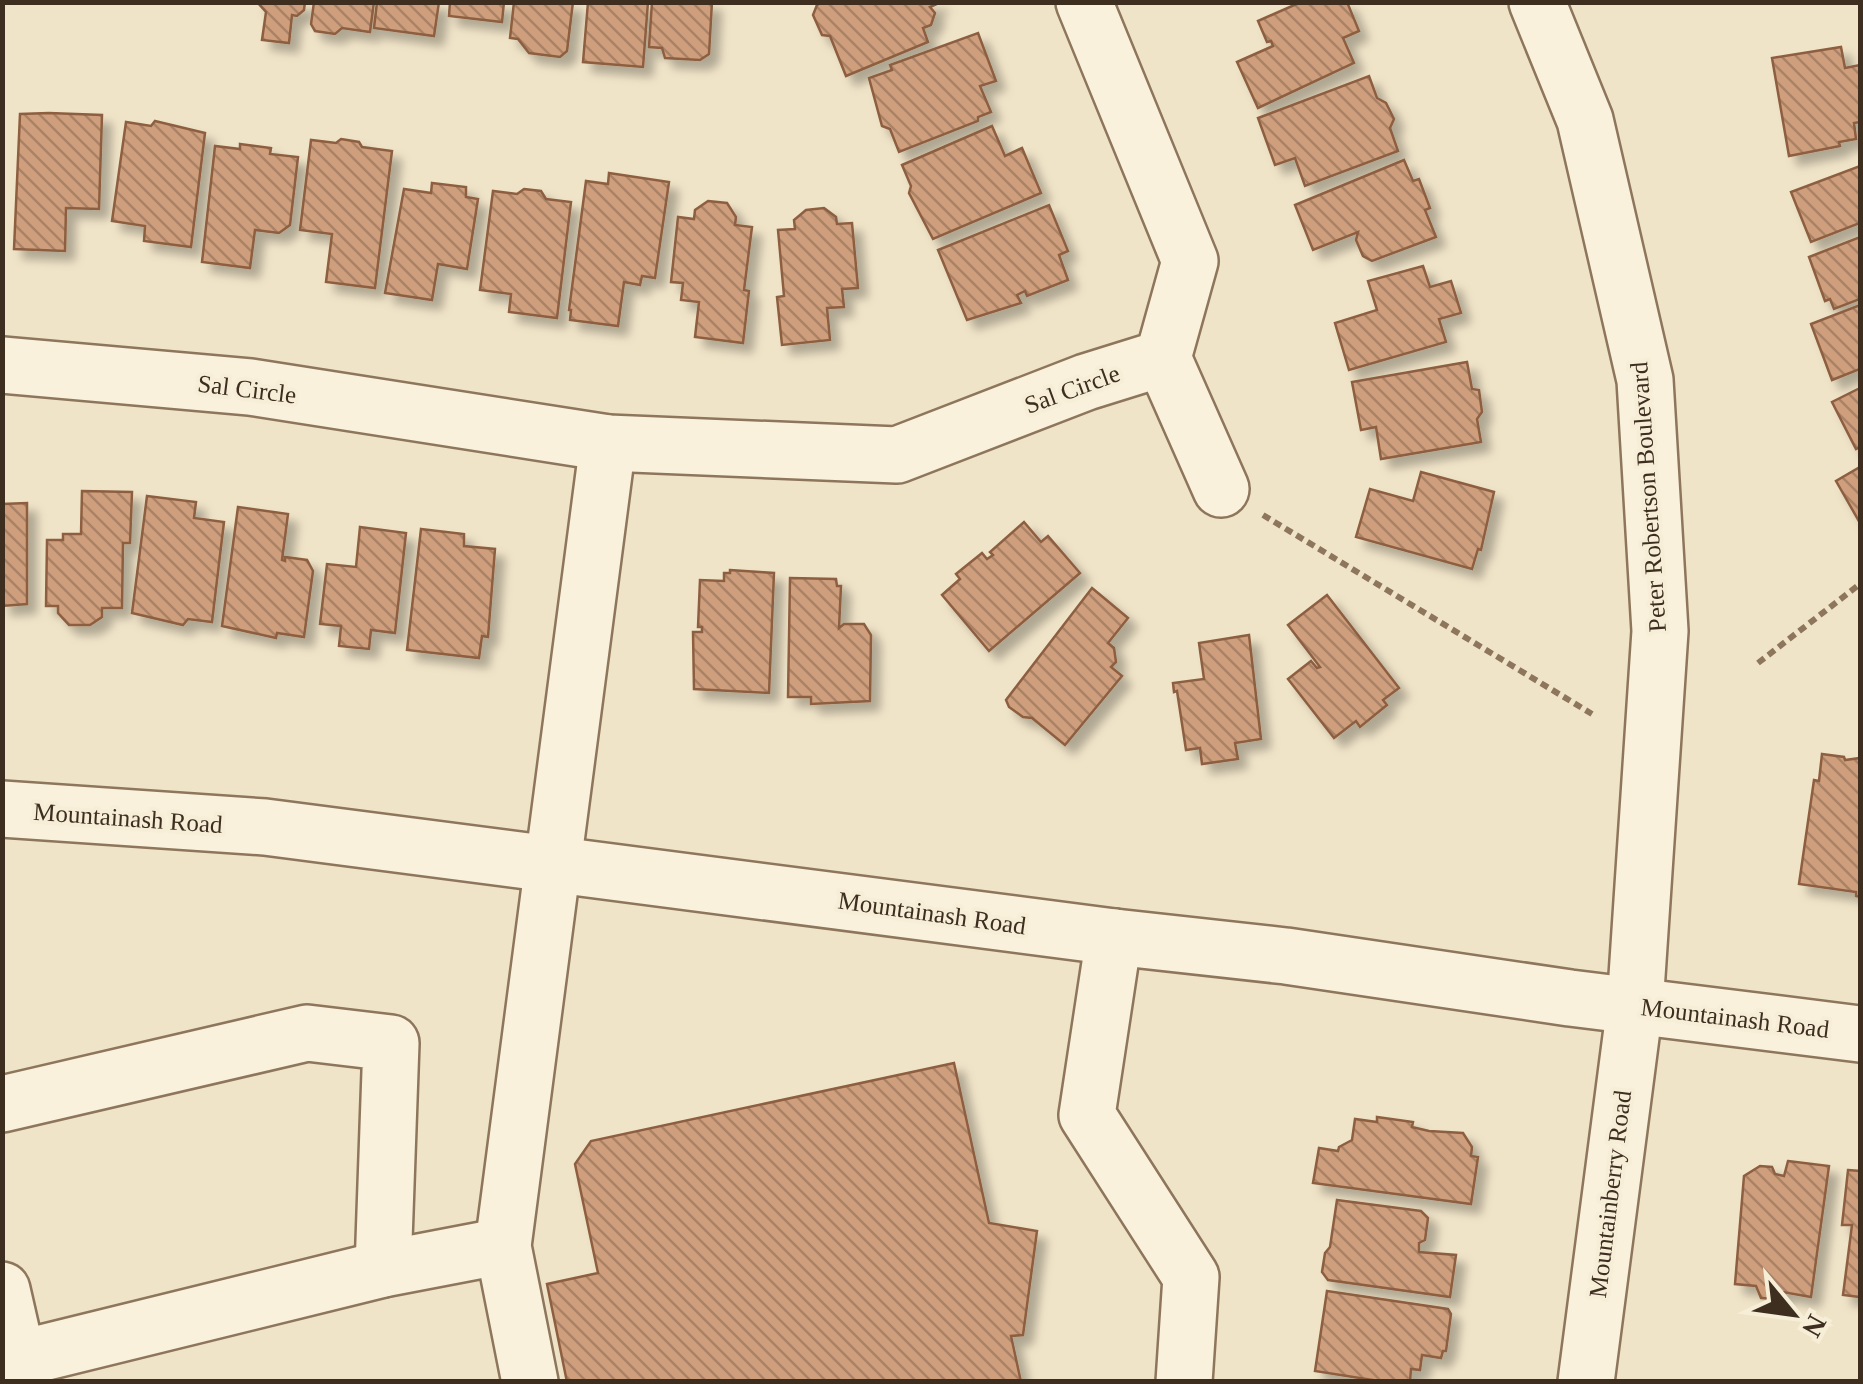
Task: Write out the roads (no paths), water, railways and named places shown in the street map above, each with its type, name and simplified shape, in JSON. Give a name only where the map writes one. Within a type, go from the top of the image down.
[{"type":"street","points":[[1084,2],[1190,261],[1163,358],[1221,489]]},
{"type":"street","name":"Peter Robertson Boulevard","points":[[1537,2],[1585,120],[1645,380],[1660,632],[1634,1006]]},
{"type":"street","name":"Sal Circle","points":[[2,365],[250,388],[608,443],[898,455],[1086,382],[1163,358]]},
{"type":"street","points":[[530,1382],[503,1246],[608,443]]},
{"type":"street","name":"Mountainash Road","points":[[2,809],[265,827],[1286,956],[1860,1034]]},
{"type":"street","points":[[1114,937],[1087,1115],[1191,1277],[1184,1382]]},
{"type":"street","name":"Mountainberry Road","points":[[1586,1382],[1634,1006]]},
{"type":"street","points":[[2,1104],[308,1034],[390,1044],[383,1270]]},
{"type":"street","points":[[2,1290],[20,1370],[383,1270],[503,1246]]}]
